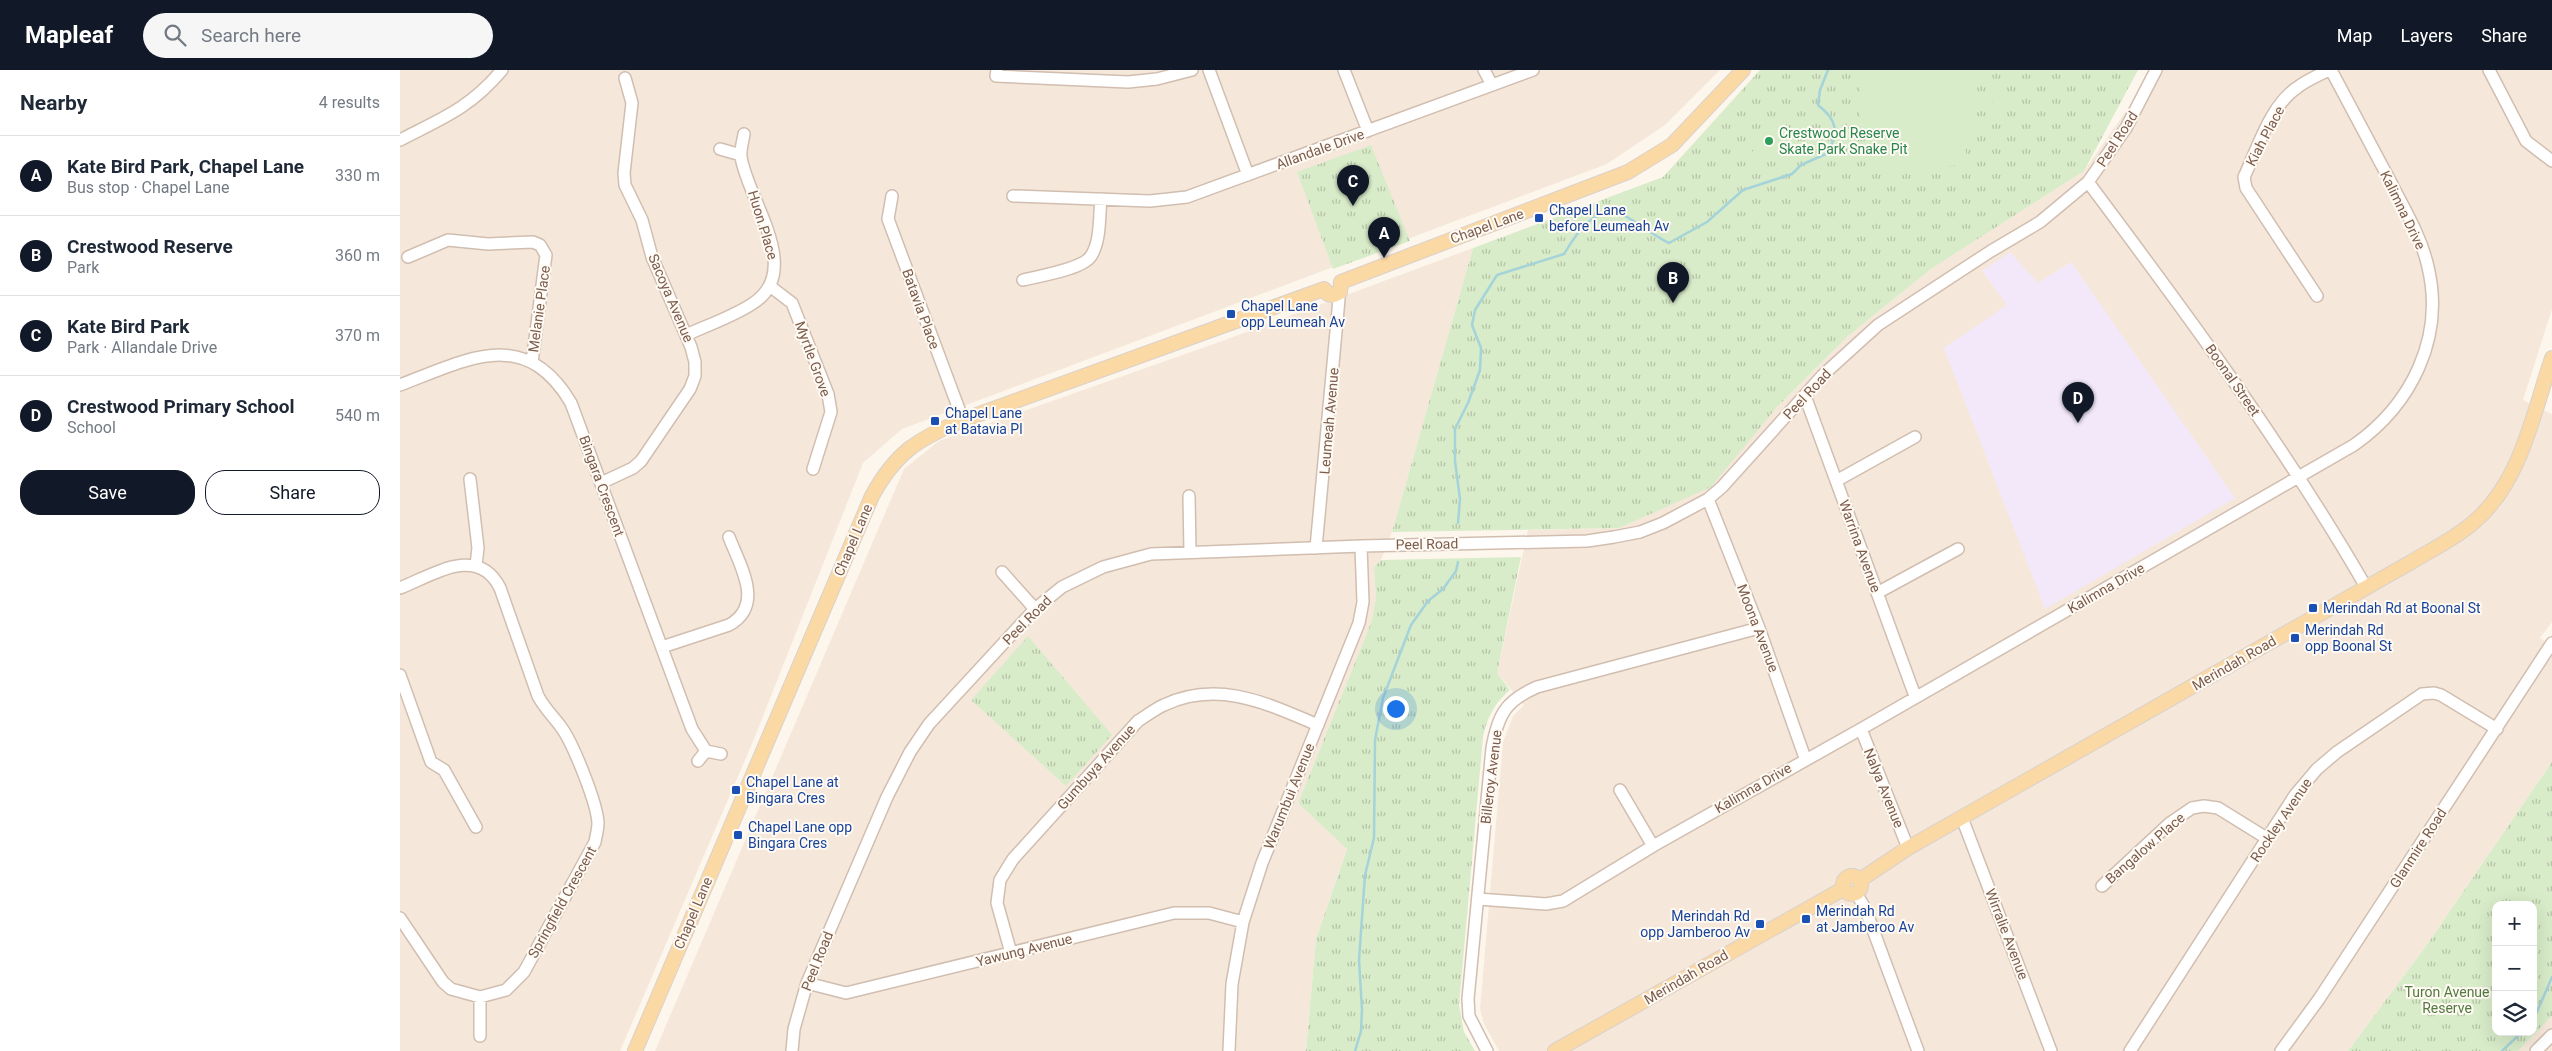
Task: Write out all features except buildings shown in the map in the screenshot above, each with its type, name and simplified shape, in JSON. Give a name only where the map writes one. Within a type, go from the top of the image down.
[{"type":"main road","name":"Chapel Lane","points":[[635,1051],[872,496],[884,474],[903,452],[929,434],[963,420],[1324,289],[1325,282],[1330,278],[1336,278],[1339,288],[1408,255],[1610,181],[1636,168],[1672,145],[1743,70]]},
{"type":"main road","name":"Merindah Road","points":[[1555,1051],[1853,887],[1908,848],[2450,539],[2474,522],[2496,499],[2508,480],[2521,452],[2552,358]]},
{"type":"street","points":[[400,140],[465,107],[484,92],[502,70]]},
{"type":"street","points":[[997,70],[996,76],[1128,82],[1157,79],[1192,70]]},
{"type":"street","points":[[1209,70],[1248,175]]},
{"type":"street","points":[[1344,70],[1368,131]]},
{"type":"street","points":[[1484,70],[1492,85]]},
{"type":"street","name":"Allandale Drive","points":[[1013,196],[1150,201],[1187,197],[1533,70]]},
{"type":"street","name":"Peel Road","points":[[792,1051],[796,1020],[807,983],[886,796],[910,752],[929,724],[1035,609],[1062,587],[1103,566],[1151,554],[1361,546],[1587,541],[1640,532],[1663,523],[1708,499],[1722,488],[1822,375],[1878,325],[1991,251],[2040,222],[2088,182],[2126,128],[2156,70]]},
{"type":"street","name":"Kiah Place","points":[[2317,296],[2246,188],[2244,176],[2276,110],[2297,87],[2330,70]]},
{"type":"street","name":"Kalimna Drive","points":[[1478,899],[1546,904],[1563,901],[1653,846],[1805,758],[1860,729],[2372,432],[2401,401],[2421,365],[2431,315],[2432,292],[2429,268],[2414,226],[2330,70]]},
{"type":"street","points":[[2489,70],[2526,141],[2552,161]]},
{"type":"street","name":"Sacoya Avenue","points":[[601,483],[633,468],[641,461],[690,389],[695,376],[695,362],[686,335],[658,272],[642,220],[625,185],[624,173],[632,103],[625,78]]},
{"type":"street","name":"Huon Place","points":[[744,134],[741,156],[773,250],[776,269],[771,287]]},
{"type":"street","points":[[720,149],[741,156]]},
{"type":"street","name":"Boonal Street","points":[[2088,182],[2214,352],[2299,476],[2366,587]]},
{"type":"street","name":"Batavia Place","points":[[892,196],[888,219],[963,420]]},
{"type":"street","points":[[1023,280],[1082,264],[1091,257],[1096,244],[1101,199]]},
{"type":"street","name":"Melanie Place","points":[[408,256],[448,240],[488,244],[532,242],[540,245],[546,255],[532,362]]},
{"type":"street","points":[[686,335],[753,304],[771,287]]},
{"type":"street","name":"Myrtle Grove","points":[[771,287],[792,303],[828,394],[831,412],[812,469]]},
{"type":"street","name":"Leumeah Avenue","points":[[1316,548],[1330,415],[1339,288]]},
{"type":"street","name":"Bingara Crescent","points":[[400,385],[486,355],[510,356],[532,362],[554,378],[571,403],[692,729],[706,751]]},
{"type":"street","name":"Warrina Avenue","points":[[1805,396],[1915,696]]},
{"type":"street","points":[[1836,481],[1915,437]]},
{"type":"street","points":[[400,588],[456,566],[476,565],[478,548],[470,479]]},
{"type":"street","points":[[1189,496],[1190,552]]},
{"type":"street","name":"Moona Avenue","points":[[1708,499],[1759,628],[1805,758]]},
{"type":"street","points":[[662,647],[729,625],[739,620],[745,612],[749,602],[748,592],[729,537]]},
{"type":"street","name":"Warumbui Avenue","points":[[1229,1051],[1232,984],[1243,922],[1262,863],[1362,613],[1361,546]]},
{"type":"street","points":[[1877,593],[1958,549]]},
{"type":"street","name":"Springfield Crescent","points":[[476,565],[491,573],[500,588],[538,696],[546,711],[561,726],[570,742],[596,810],[598,824],[595,842],[524,972],[506,990],[480,997]]},
{"type":"street","points":[[1002,572],[1035,609]]},
{"type":"street","name":"Billeroy Avenue","points":[[1487,1051],[1469,1016],[1469,990],[1492,748],[1502,712],[1511,702],[1537,687],[1759,628]]},
{"type":"street","name":"Glanmire Road","points":[[2281,1051],[2320,999],[2552,643]]},
{"type":"street","points":[[400,675],[431,762],[444,770],[476,827]]},
{"type":"street","name":"Rockley Avenue","points":[[2130,1051],[2193,950],[2268,839],[2295,795],[2317,769],[2337,752],[2422,694],[2434,693],[2441,695],[2497,729]]},
{"type":"street","name":"Gumbuya Avenue","points":[[1011,954],[997,903],[1000,880],[1013,858],[1138,722],[1164,705],[1191,696],[1222,694],[1255,699],[1318,725]]},
{"type":"street","name":"Nalya Avenue","points":[[1860,729],[1908,848]]},
{"type":"street","points":[[698,762],[706,751],[721,754]]},
{"type":"street","points":[[1620,790],[1653,846]]},
{"type":"street","name":"Bangalow Place","points":[[2102,886],[2170,823],[2192,808],[2204,806],[2218,808],[2268,839]]},
{"type":"street","name":"Wirralie Avenue","points":[[1962,818],[2051,1051]]},
{"type":"street","points":[[1853,887],[1865,908],[1918,1051]]},
{"type":"street","name":"Yawung Avenue","points":[[807,983],[846,993],[1174,913],[1209,913],[1243,922]]},
{"type":"street","points":[[400,918],[443,982],[451,989],[480,997],[480,1036]]},
{"type":"street","points":[[2536,1051],[2552,1035]]},
{"type":"shaded area","points":[[400,70],[1720,70],[1665,125],[1607,164],[902,429],[863,463],[754,739],[620,1051],[400,1051]]},
{"type":"shaded area","points":[[2155,70],[2552,70],[2552,309],[2523,400],[2552,414],[2552,622],[2540,638],[2552,646],[2552,762],[2426,946],[2348,1051],[1499,1051],[1484,1024],[1480,1009],[1503,742],[1513,716],[1524,705],[1497,673],[1528,530],[1619,528],[1777,407],[1848,336],[1931,269],[2084,171]]},
{"type":"shaded area","points":[[1473,248],[1392,532],[1381,560],[1374,567],[1376,598],[1371,623],[1298,803],[1347,848],[1316,939],[1306,1051],[655,1051],[904,469],[939,441],[1225,340]]},
{"type":"shaded area","points":[[2010,252],[2038,283],[2071,262],[2235,498],[2045,609],[1944,348],[2007,305],[1982,271]]},
{"type":"shaded area","points":[[2552,1016],[2552,1051],[2518,1051],[2533,1036],[2537,1036],[2537,1031]]},
{"type":"green space","points":[[1760,70],[2138,70],[2084,171],[1931,269],[1848,336],[1777,407],[1711,487],[1619,528],[1392,532],[1473,248],[1663,177]]},
{"type":"green space","points":[[1867,70],[1970,70],[1977,86],[1978,105],[1974,124],[1965,138],[1967,165],[1872,170],[1871,138],[1861,121],[1858,102],[1860,84]]},
{"type":"green space","points":[[1992,76],[2006,109],[1997,113],[1983,80]]},
{"type":"green space","name":"Crestwood Reserve Skate Park Snake Pit","points":[[1780,117],[1787,124],[1775,145],[1760,164],[1750,164],[1751,153],[1764,140]]},
{"type":"green space","points":[[1371,145],[1410,241],[1333,269],[1297,172]]},
{"type":"green space","points":[[1521,557],[1497,673],[1510,690],[1492,711],[1483,737],[1459,1005],[1464,1032],[1475,1051],[1306,1051],[1316,939],[1347,849],[1298,803],[1371,623],[1376,598],[1374,567],[1381,560]]},
{"type":"green space","points":[[1028,636],[1112,735],[1066,786],[971,700]]},
{"type":"green space","name":"Turon Avenue Reserve","points":[[2552,762],[2552,1016],[2537,1031],[2537,901],[2492,901],[2492,1036],[2533,1036],[2518,1051],[2348,1051],[2426,946]]},
{"type":"waterway","points":[[1458,523],[1460,499],[1455,461],[1455,429],[1468,403],[1480,370],[1481,348],[1472,325],[1475,310],[1497,275],[1564,254],[1573,239],[1586,224],[1601,214],[1609,212],[1623,215],[1669,243],[1707,222],[1743,190],[1792,174],[1801,165],[1828,153],[1834,138],[1834,126],[1829,116],[1818,105],[1820,90],[1828,70]]},
{"type":"waterway","points":[[1355,1051],[1361,1031],[1362,1010],[1359,960],[1365,875],[1374,838],[1375,740],[1383,698],[1411,625],[1428,601],[1443,589],[1456,571],[1458,562]]},
{"type":"waterway","points":[[2537,1012],[2552,977]]},
{"type":"waterway","points":[[2502,1051],[2518,1036]]},
{"type":"place","name":"Crestwood Reserve Skate Park Snake Pit","points":[[1769,141]]},
{"type":"place","name":"Kate Bird Park","points":[[1353,206]]},
{"type":"place","name":"Chapel Lane before Leumeah Av","points":[[1539,218]]},
{"type":"place","name":"Kate Bird Park, Chapel Lane","points":[[1384,258]]},
{"type":"place","name":"Crestwood Reserve","points":[[1673,303]]},
{"type":"place","name":"Chapel Lane opp Leumeah Av","points":[[1231,314]]},
{"type":"place","name":"Chapel Lane at Batavia Pl","points":[[935,421]]},
{"type":"place","name":"Crestwood Primary School","points":[[2078,423]]},
{"type":"place","name":"Merindah Rd at Boonal St","points":[[2313,608]]},
{"type":"place","name":"Merindah Rd opp Boonal St","points":[[2295,638]]},
{"type":"place","name":"Chapel Lane at Bingara Cres","points":[[736,790]]},
{"type":"place","name":"Chapel Lane opp Bingara Cres","points":[[738,835]]},
{"type":"place","name":"Merindah Rd at Jamberoo Av","points":[[1806,919]]},
{"type":"place","name":"Merindah Rd opp Jamberoo Av","points":[[1760,924]]}]
